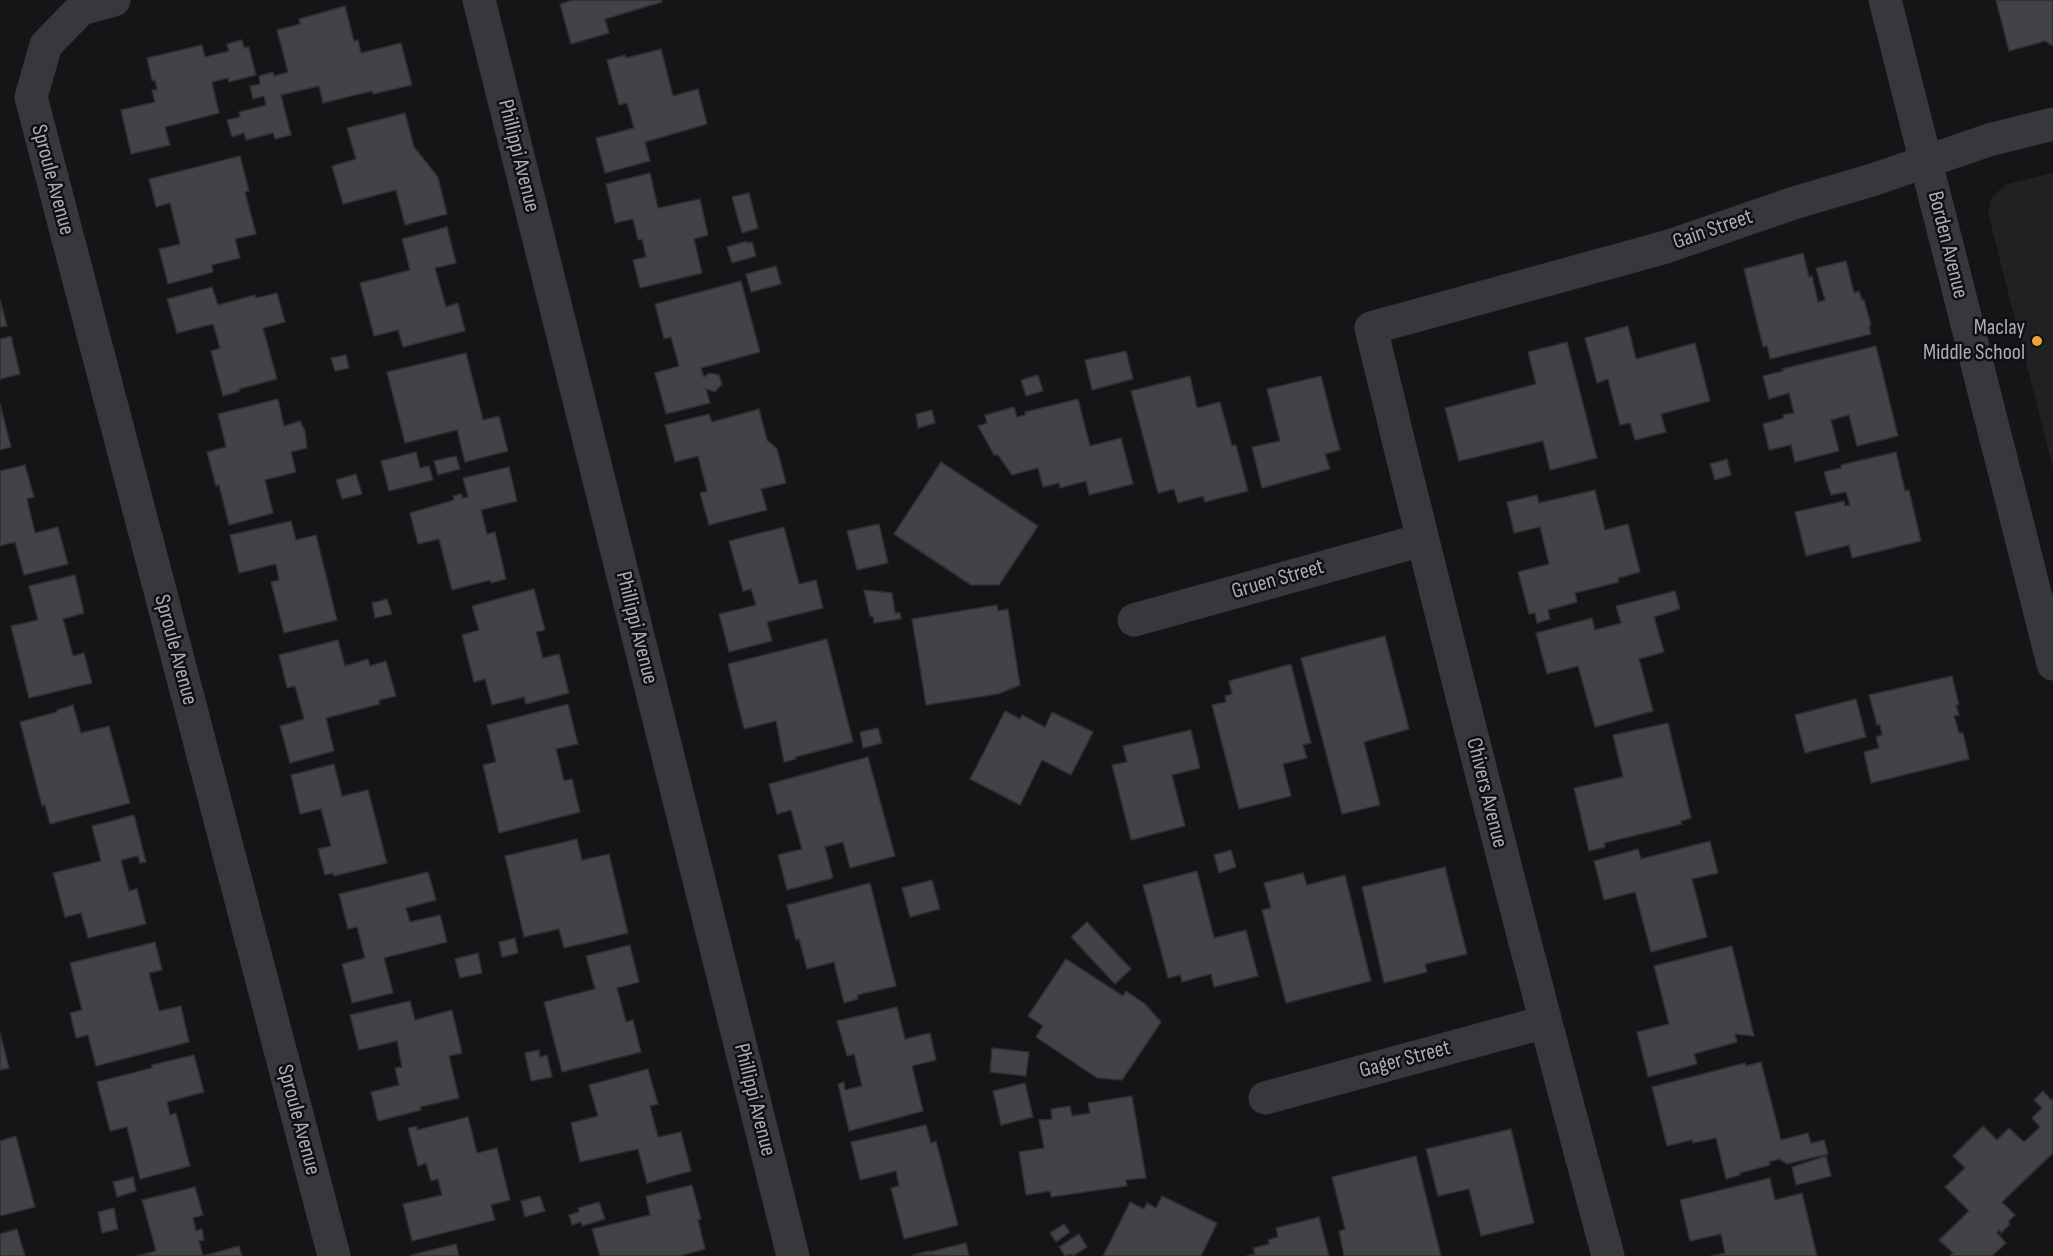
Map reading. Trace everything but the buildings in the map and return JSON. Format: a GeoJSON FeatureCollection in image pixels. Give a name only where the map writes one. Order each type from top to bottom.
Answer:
{"type":"FeatureCollection","features":[{"type":"Feature","properties":{"kind":"street","name":"Sproule Avenue"},"geometry":{"type":"LineString","coordinates":[[114,0],[81,9],[46,45],[31,97],[334,1256]]}},
{"type":"Feature","properties":{"kind":"street","name":"Phillippi Avenue"},"geometry":{"type":"LineString","coordinates":[[479,0],[793,1256]]}},
{"type":"Feature","properties":{"kind":"street","name":"Borden Avenue"},"geometry":{"type":"LineString","coordinates":[[1885,0],[2053,664]]}},
{"type":"Feature","properties":{"kind":"street","name":"Gain Street"},"geometry":{"type":"LineString","coordinates":[[1371,328],[1666,247],[1794,202],[1872,180],[1926,160],[1989,140],[2053,124]]}},
{"type":"Feature","properties":{"kind":"street","name":"Chivers Avenue"},"geometry":{"type":"LineString","coordinates":[[1371,328],[1422,540],[1545,1022],[1608,1256]]}},
{"type":"Feature","properties":{"kind":"street","name":"Gruen Street"},"geometry":{"type":"LineString","coordinates":[[1134,620],[1422,540]]}},
{"type":"Feature","properties":{"kind":"street","name":"Gager Street"},"geometry":{"type":"LineString","coordinates":[[1265,1098],[1545,1022]]}},
{"type":"Feature","properties":{"kind":"shaded area","name":"Maclay Middle School"},"geometry":{"type":"Polygon","coordinates":[[[2053,173],[2053,468],[1988,213],[1991,198],[2005,185],[2053,173]]]}},
{"type":"Feature","properties":{"kind":"place","name":"Maclay Middle School"},"geometry":{"type":"Point","coordinates":[2037,341]}}]}
